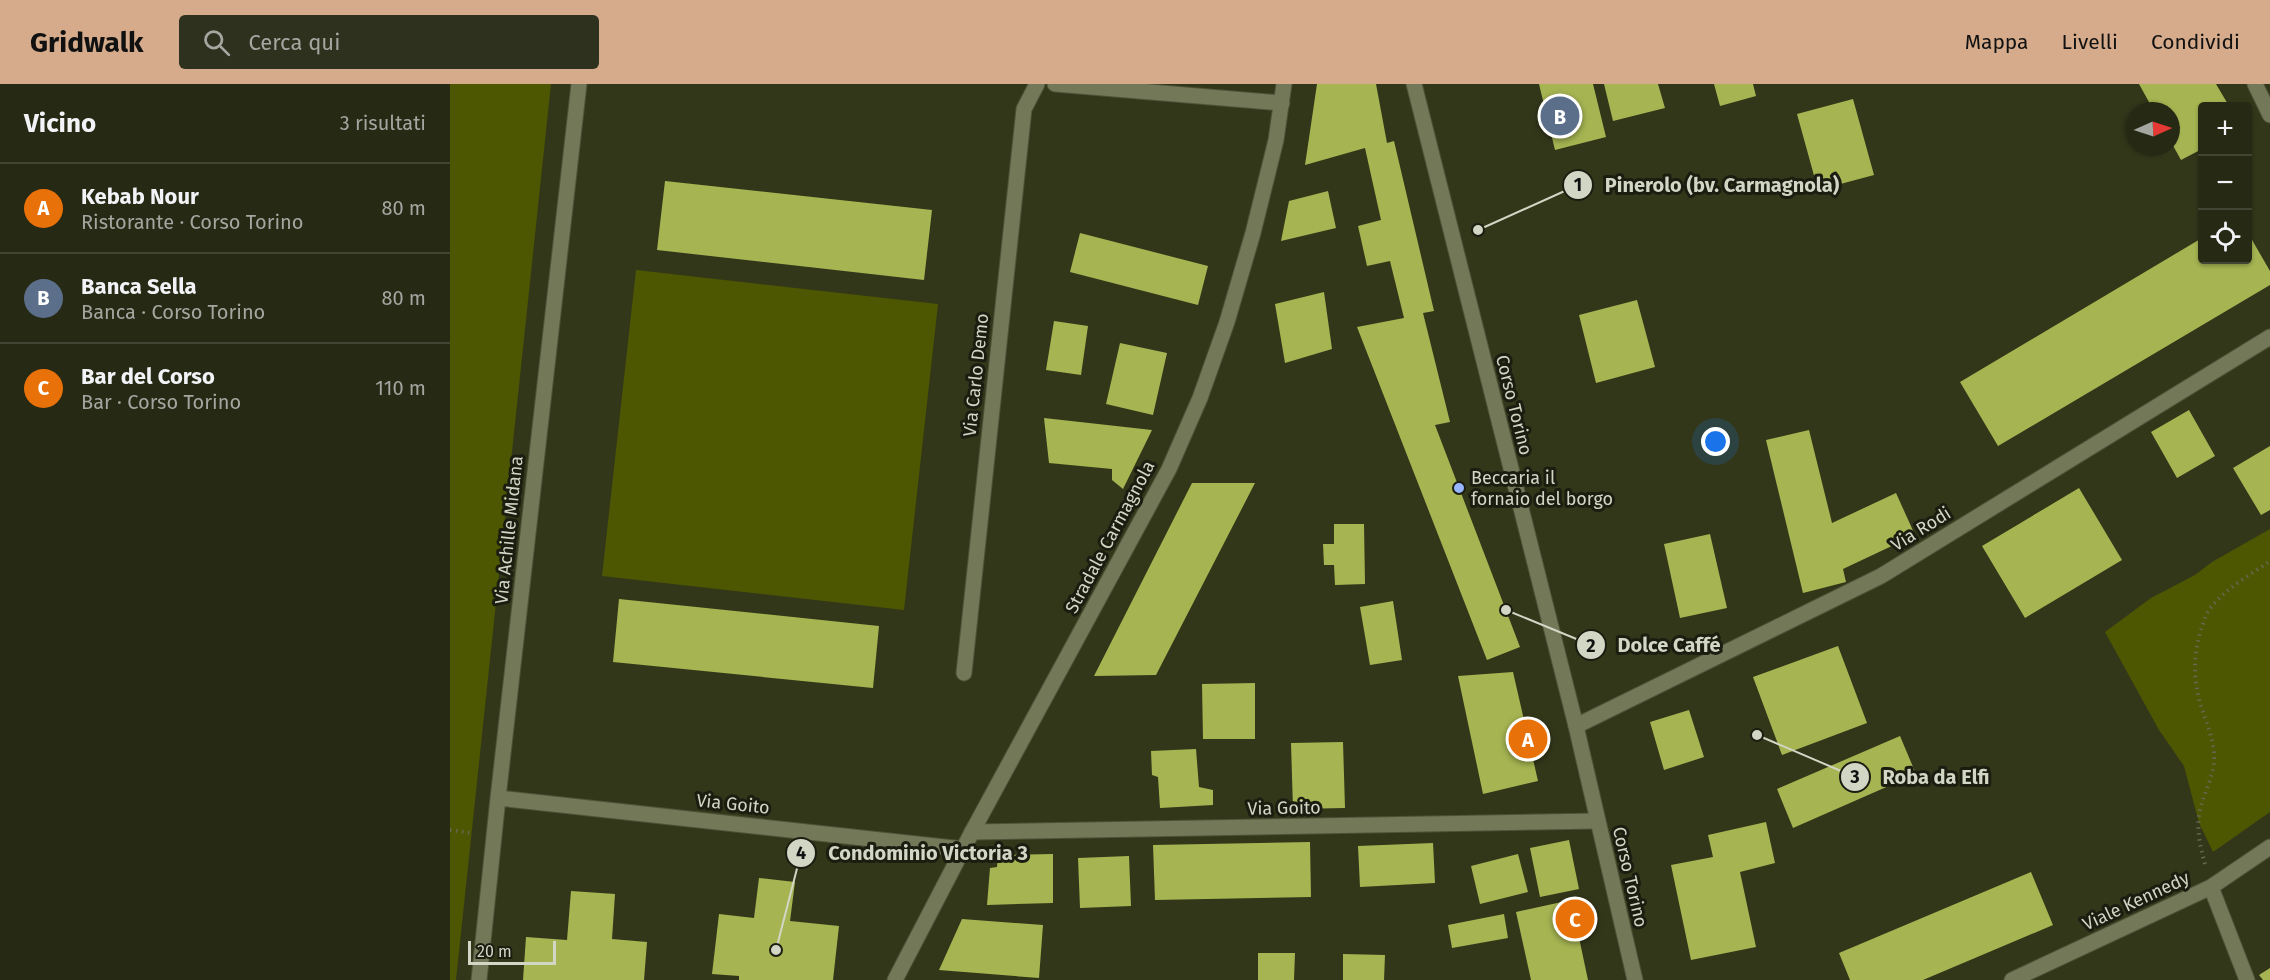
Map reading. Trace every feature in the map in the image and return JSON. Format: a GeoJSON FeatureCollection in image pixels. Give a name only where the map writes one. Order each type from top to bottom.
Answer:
{"type":"FeatureCollection","features":[{"type":"Feature","properties":{"kind":"street","name":"Via Achille Midana"},"geometry":{"type":"LineString","coordinates":[[479,980],[579,84]]}},
{"type":"Feature","properties":{"kind":"street","name":"Via Carlo Demo"},"geometry":{"type":"LineString","coordinates":[[964,673],[1024,109],[1037,84]]}},
{"type":"Feature","properties":{"kind":"street"},"geometry":{"type":"LineString","coordinates":[[1055,84],[1282,103]]}},
{"type":"Feature","properties":{"kind":"street","name":"Stradale Carmagnola"},"geometry":{"type":"LineString","coordinates":[[895,980],[972,832],[1169,469],[1200,398],[1227,322],[1253,233],[1276,140],[1284,84]]}},
{"type":"Feature","properties":{"kind":"street","name":"Corso Torino"},"geometry":{"type":"LineString","coordinates":[[1414,84],[1576,726],[1635,980]]}},
{"type":"Feature","properties":{"kind":"street"},"geometry":{"type":"LineString","coordinates":[[2255,84],[2270,115]]}},
{"type":"Feature","properties":{"kind":"street","name":"Via Rodi"},"geometry":{"type":"LineString","coordinates":[[1576,726],[1881,576],[2270,337]]}},
{"type":"Feature","properties":{"kind":"street","name":"Via Goito"},"geometry":{"type":"LineString","coordinates":[[498,798],[963,849]]}},
{"type":"Feature","properties":{"kind":"street","name":"Via Goito"},"geometry":{"type":"LineString","coordinates":[[972,832],[1597,821]]}},
{"type":"Feature","properties":{"kind":"street","name":"Viale Kennedy"},"geometry":{"type":"LineString","coordinates":[[2012,980],[2211,887],[2270,847]]}},
{"type":"Feature","properties":{"kind":"street"},"geometry":{"type":"LineString","coordinates":[[2211,887],[2247,980]]}},
{"type":"Feature","properties":{"kind":"path"},"geometry":{"type":"LineString","coordinates":[[2211,887],[2199,844],[2199,823],[2200,808],[2208,789],[2214,761],[2212,738],[2194,677],[2197,642],[2208,610],[2231,588],[2270,561]]}},
{"type":"Feature","properties":{"kind":"green space"},"geometry":{"type":"Polygon","coordinates":[[[450,84],[551,84],[456,980],[450,980],[450,84]]]}},
{"type":"Feature","properties":{"kind":"green space"},"geometry":{"type":"Polygon","coordinates":[[[636,270],[938,304],[904,610],[602,576],[636,270]]]}},
{"type":"Feature","properties":{"kind":"green space"},"geometry":{"type":"Polygon","coordinates":[[[2270,529],[2270,812],[2213,852],[2199,823],[2184,766],[2159,730],[2105,632],[2151,598],[2195,575],[2212,562],[2270,529]]]}},
{"type":"Feature","properties":{"kind":"building"},"geometry":{"type":"Polygon","coordinates":[[[1317,84],[1376,84],[1387,143],[1394,141],[1434,311],[1423,313],[1450,422],[1435,425],[1520,647],[1487,660],[1357,327],[1404,318],[1390,261],[1367,266],[1358,226],[1381,220],[1365,148],[1305,165],[1317,84]]]}},
{"type":"Feature","properties":{"kind":"building"},"geometry":{"type":"Polygon","coordinates":[[[1539,84],[1593,84],[1606,137],[1555,150],[1539,84]]]}},
{"type":"Feature","properties":{"kind":"building"},"geometry":{"type":"Polygon","coordinates":[[[1604,84],[1658,84],[1665,108],[1613,121],[1604,84]]]}},
{"type":"Feature","properties":{"kind":"building"},"geometry":{"type":"Polygon","coordinates":[[[1714,84],[1753,84],[1756,96],[1720,106],[1714,84]]]}},
{"type":"Feature","properties":{"kind":"building"},"geometry":{"type":"Polygon","coordinates":[[[2139,84],[2216,84],[2227,102],[2198,102],[2198,151],[2181,160],[2179,156],[2180,102],[2149,102],[2139,84]]]}},
{"type":"Feature","properties":{"kind":"building"},"geometry":{"type":"Polygon","coordinates":[[[1853,99],[1874,175],[1818,190],[1797,114],[1853,99]]]}},
{"type":"Feature","properties":{"kind":"building"},"geometry":{"type":"Polygon","coordinates":[[[665,181],[932,210],[924,280],[657,250],[665,181]]]}},
{"type":"Feature","properties":{"kind":"building"},"geometry":{"type":"Polygon","coordinates":[[[1328,191],[1336,228],[1281,241],[1289,201],[1328,191]]]}},
{"type":"Feature","properties":{"kind":"building"},"geometry":{"type":"Polygon","coordinates":[[[1080,233],[1208,266],[1198,305],[1070,272],[1080,233]]]}},
{"type":"Feature","properties":{"kind":"building"},"geometry":{"type":"Polygon","coordinates":[[[2198,240],[2198,264],[2252,264],[2252,240],[2270,271],[2270,285],[1998,446],[1960,382],[2198,240]]]}},
{"type":"Feature","properties":{"kind":"building"},"geometry":{"type":"Polygon","coordinates":[[[1324,292],[1332,349],[1285,363],[1275,304],[1324,292]]]}},
{"type":"Feature","properties":{"kind":"building"},"geometry":{"type":"Polygon","coordinates":[[[1637,300],[1655,367],[1596,383],[1579,315],[1637,300]]]}},
{"type":"Feature","properties":{"kind":"building"},"geometry":{"type":"Polygon","coordinates":[[[1054,321],[1088,326],[1081,375],[1046,370],[1054,321]]]}},
{"type":"Feature","properties":{"kind":"building"},"geometry":{"type":"Polygon","coordinates":[[[1120,343],[1167,353],[1153,415],[1106,404],[1120,343]]]}},
{"type":"Feature","properties":{"kind":"building"},"geometry":{"type":"Polygon","coordinates":[[[2189,410],[2215,456],[2177,478],[2151,432],[2189,410]]]}},
{"type":"Feature","properties":{"kind":"building"},"geometry":{"type":"Polygon","coordinates":[[[1044,418],[1152,430],[1123,489],[1112,480],[1112,469],[1049,463],[1044,418]]]}},
{"type":"Feature","properties":{"kind":"building"},"geometry":{"type":"Polygon","coordinates":[[[1809,430],[1832,523],[1896,493],[1915,535],[1843,569],[1846,582],[1803,593],[1766,440],[1809,430]]]}},
{"type":"Feature","properties":{"kind":"building"},"geometry":{"type":"Polygon","coordinates":[[[2270,446],[2270,510],[2261,515],[2233,468],[2270,446]]]}},
{"type":"Feature","properties":{"kind":"building"},"geometry":{"type":"Polygon","coordinates":[[[1192,483],[1255,483],[1156,675],[1094,676],[1192,483]]]}},
{"type":"Feature","properties":{"kind":"building"},"geometry":{"type":"Polygon","coordinates":[[[2079,488],[2122,560],[2025,618],[1982,546],[2079,488]]]}},
{"type":"Feature","properties":{"kind":"building"},"geometry":{"type":"Polygon","coordinates":[[[1334,524],[1364,524],[1365,584],[1335,585],[1334,565],[1324,565],[1323,544],[1334,544],[1334,524]]]}},
{"type":"Feature","properties":{"kind":"building"},"geometry":{"type":"Polygon","coordinates":[[[1710,534],[1727,608],[1680,618],[1664,544],[1710,534]]]}},
{"type":"Feature","properties":{"kind":"building"},"geometry":{"type":"Polygon","coordinates":[[[619,599],[879,626],[873,688],[613,662],[619,599]]]}},
{"type":"Feature","properties":{"kind":"building"},"geometry":{"type":"Polygon","coordinates":[[[1393,601],[1402,660],[1370,665],[1360,607],[1393,601]]]}},
{"type":"Feature","properties":{"kind":"building"},"geometry":{"type":"Polygon","coordinates":[[[1838,646],[1867,723],[1782,755],[1753,677],[1838,646]]]}},
{"type":"Feature","properties":{"kind":"building"},"geometry":{"type":"Polygon","coordinates":[[[1513,672],[1538,781],[1483,794],[1458,676],[1513,672]]]}},
{"type":"Feature","properties":{"kind":"building"},"geometry":{"type":"Polygon","coordinates":[[[1255,683],[1255,739],[1203,739],[1202,684],[1255,683]]]}},
{"type":"Feature","properties":{"kind":"building"},"geometry":{"type":"Polygon","coordinates":[[[1689,710],[1704,757],[1664,770],[1650,722],[1689,710]]]}},
{"type":"Feature","properties":{"kind":"building"},"geometry":{"type":"Polygon","coordinates":[[[1900,736],[1916,774],[1793,828],[1777,789],[1900,736]]]}},
{"type":"Feature","properties":{"kind":"building"},"geometry":{"type":"Polygon","coordinates":[[[1343,742],[1345,808],[1293,809],[1291,743],[1343,742]]]}},
{"type":"Feature","properties":{"kind":"building"},"geometry":{"type":"Polygon","coordinates":[[[1196,749],[1199,787],[1213,790],[1213,805],[1160,808],[1158,777],[1152,775],[1151,751],[1196,749]]]}},
{"type":"Feature","properties":{"kind":"building"},"geometry":{"type":"Polygon","coordinates":[[[1766,822],[1775,863],[1740,872],[1756,947],[1691,960],[1671,865],[1713,857],[1708,835],[1766,822]]]}},
{"type":"Feature","properties":{"kind":"building"},"geometry":{"type":"Polygon","coordinates":[[[1569,840],[1579,889],[1540,897],[1530,848],[1569,840]]]}},
{"type":"Feature","properties":{"kind":"building"},"geometry":{"type":"Polygon","coordinates":[[[1310,842],[1311,897],[1155,900],[1153,845],[1310,842]]]}},
{"type":"Feature","properties":{"kind":"building"},"geometry":{"type":"Polygon","coordinates":[[[1433,843],[1435,883],[1360,887],[1358,846],[1433,843]]]}},
{"type":"Feature","properties":{"kind":"building"},"geometry":{"type":"Polygon","coordinates":[[[1053,854],[1053,903],[987,905],[990,868],[997,867],[998,855],[1053,854]]]}},
{"type":"Feature","properties":{"kind":"building"},"geometry":{"type":"Polygon","coordinates":[[[1518,854],[1528,892],[1480,904],[1471,866],[1518,854]]]}},
{"type":"Feature","properties":{"kind":"building"},"geometry":{"type":"Polygon","coordinates":[[[1129,856],[1131,906],[1080,908],[1078,858],[1129,856]]]}},
{"type":"Feature","properties":{"kind":"building"},"geometry":{"type":"Polygon","coordinates":[[[2031,872],[2053,925],[1923,980],[1850,980],[1839,953],[2031,872]]]}},
{"type":"Feature","properties":{"kind":"building"},"geometry":{"type":"Polygon","coordinates":[[[759,878],[795,882],[790,921],[839,926],[833,980],[739,980],[739,976],[712,974],[719,914],[754,918],[759,878]]]}},
{"type":"Feature","properties":{"kind":"building"},"geometry":{"type":"Polygon","coordinates":[[[571,891],[615,894],[612,939],[647,942],[644,980],[523,980],[526,937],[567,940],[571,891]]]}},
{"type":"Feature","properties":{"kind":"building"},"geometry":{"type":"Polygon","coordinates":[[[1571,900],[1588,980],[1531,980],[1516,912],[1571,900]]]}},
{"type":"Feature","properties":{"kind":"building"},"geometry":{"type":"Polygon","coordinates":[[[1504,914],[1508,938],[1452,948],[1448,925],[1504,914]]]}},
{"type":"Feature","properties":{"kind":"building"},"geometry":{"type":"Polygon","coordinates":[[[962,919],[1043,925],[1039,978],[939,970],[962,919]]]}},
{"type":"Feature","properties":{"kind":"building"},"geometry":{"type":"Polygon","coordinates":[[[1258,953],[1295,953],[1294,980],[1258,980],[1258,953]]]}},
{"type":"Feature","properties":{"kind":"building"},"geometry":{"type":"Polygon","coordinates":[[[1343,954],[1385,955],[1384,980],[1343,980],[1343,954]]]}},
{"type":"Feature","properties":{"kind":"building"},"geometry":{"type":"Polygon","coordinates":[[[2270,968],[2270,980],[2263,980],[2259,975],[2270,968]]]}},
{"type":"Feature","properties":{"kind":"place","name":"Banca Sella"},"geometry":{"type":"Point","coordinates":[1560,116]}},
{"type":"Feature","properties":{"kind":"place","name":"Pinerolo (bv. Carmagnola)"},"geometry":{"type":"Point","coordinates":[1478,230]}},
{"type":"Feature","properties":{"kind":"place","name":"Beccaria il fornaio del borgo"},"geometry":{"type":"Point","coordinates":[1459,488]}},
{"type":"Feature","properties":{"kind":"place","name":"Dolce Caffé"},"geometry":{"type":"Point","coordinates":[1506,610]}},
{"type":"Feature","properties":{"kind":"place","name":"Roba da Elfi"},"geometry":{"type":"Point","coordinates":[1757,735]}},
{"type":"Feature","properties":{"kind":"place","name":"Kebab Nour"},"geometry":{"type":"Point","coordinates":[1528,739]}},
{"type":"Feature","properties":{"kind":"place","name":"Bar del Corso"},"geometry":{"type":"Point","coordinates":[1575,919]}},
{"type":"Feature","properties":{"kind":"place","name":"Condominio Victoria 3"},"geometry":{"type":"Point","coordinates":[776,950]}}]}
